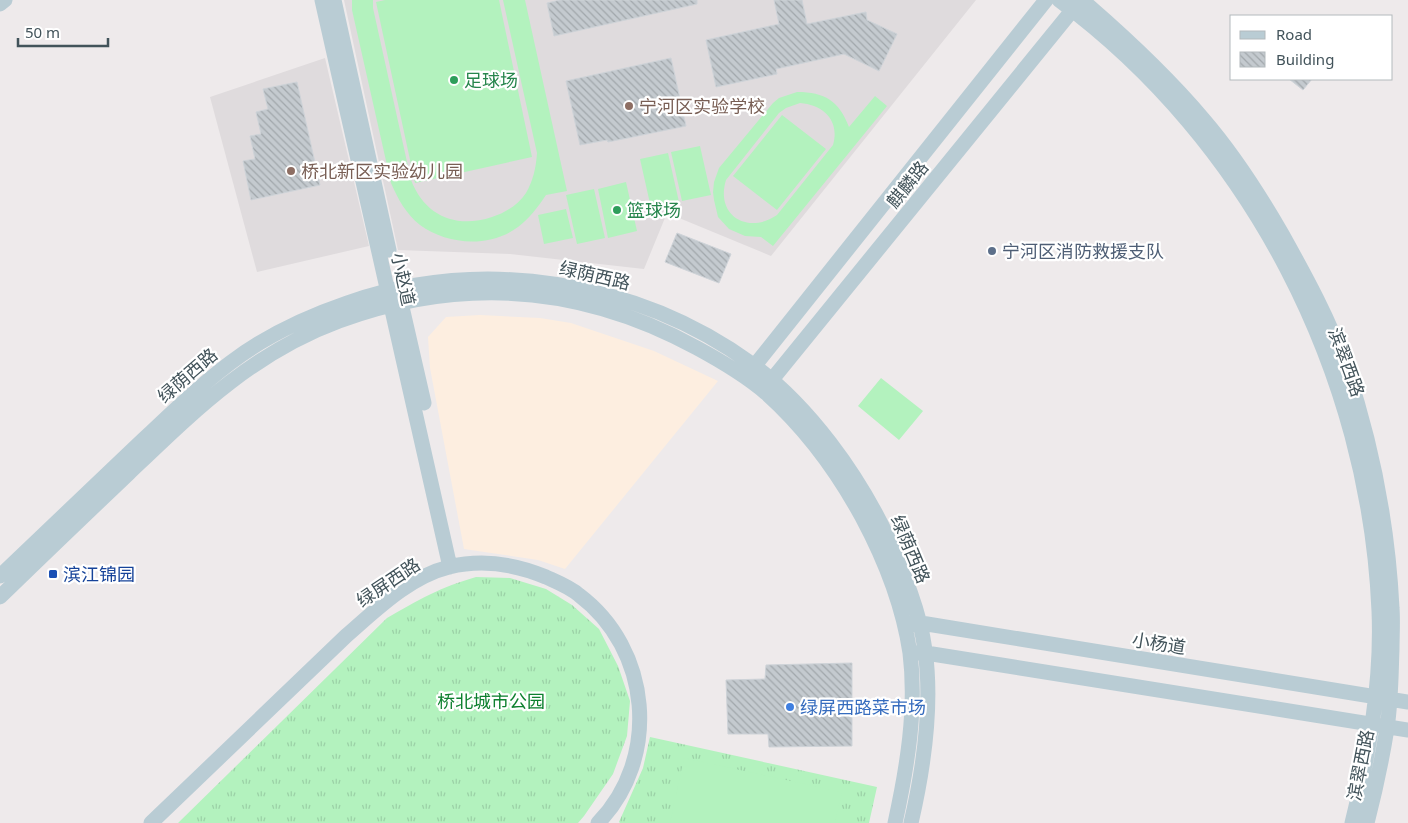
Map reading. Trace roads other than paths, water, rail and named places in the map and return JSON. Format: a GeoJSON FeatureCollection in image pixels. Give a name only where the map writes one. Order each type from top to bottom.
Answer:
{"type":"FeatureCollection","features":[{"type":"Feature","properties":{"kind":"main road"},"geometry":{"type":"LineString","coordinates":[[0,4],[5,0]]}},
{"type":"Feature","properties":{"kind":"main road","name":"小赵道"},"geometry":{"type":"LineString","coordinates":[[322,0],[394,297],[455,567]]}},
{"type":"Feature","properties":{"kind":"main road","name":"小赵道"},"geometry":{"type":"LineString","coordinates":[[334,0],[394,297]]}},
{"type":"Feature","properties":{"kind":"main road","name":"麒麟路"},"geometry":{"type":"LineString","coordinates":[[749,371],[1046,0]]}},
{"type":"Feature","properties":{"kind":"main road","name":"滨翠西路"},"geometry":{"type":"LineString","coordinates":[[1059,0],[1078,3],[1121,34],[1205,120],[1258,193],[1285,239],[1311,287],[1346,367],[1375,474],[1384,523],[1393,610],[1367,823]]}},
{"type":"Feature","properties":{"kind":"main road","name":"麒麟路"},"geometry":{"type":"LineString","coordinates":[[767,386],[1078,3]]}},
{"type":"Feature","properties":{"kind":"main road","name":"绿荫西路"},"geometry":{"type":"LineString","coordinates":[[0,596],[182,423],[233,379],[279,349],[314,331],[394,297],[438,282],[490,278],[531,281],[575,288],[628,301],[673,318],[730,350],[749,371],[802,410],[829,442],[864,492],[892,547],[920,623],[926,653],[928,679],[925,742],[919,787],[911,823]]}},
{"type":"Feature","properties":{"kind":"main road","name":"绿荫西路"},"geometry":{"type":"LineString","coordinates":[[0,576],[178,407],[231,362],[262,342],[310,318],[351,302],[394,297]]}},
{"type":"Feature","properties":{"kind":"main road","name":"绿荫西路"},"geometry":{"type":"LineString","coordinates":[[767,386],[784,410],[821,453],[851,498],[878,550],[905,626],[912,680],[910,729],[905,777],[895,823]]}},
{"type":"Feature","properties":{"kind":"main road","name":"绿屏西路"},"geometry":{"type":"LineString","coordinates":[[151,823],[346,636],[402,590],[428,575],[455,567],[484,563],[512,565],[536,573],[578,593],[608,622],[619,641],[635,678],[640,698],[641,720],[634,760],[627,779],[605,821]]}},
{"type":"Feature","properties":{"kind":"main road","name":"小杨道"},"geometry":{"type":"LineString","coordinates":[[905,626],[920,623],[1408,702]]}},
{"type":"Feature","properties":{"kind":"main road"},"geometry":{"type":"LineString","coordinates":[[910,654],[926,653],[1408,730]]}},
{"type":"Feature","properties":{"kind":"main road","name":"滨翠西路"},"geometry":{"type":"LineString","coordinates":[[1352,823],[1379,726]]}},
{"type":"Feature","properties":{"kind":"place","name":"足球场"},"geometry":{"type":"Point","coordinates":[454,80]}},
{"type":"Feature","properties":{"kind":"place","name":"宁河区实验学校"},"geometry":{"type":"Point","coordinates":[629,106]}},
{"type":"Feature","properties":{"kind":"place","name":"桥北新区实验幼儿园"},"geometry":{"type":"Point","coordinates":[291,171]}},
{"type":"Feature","properties":{"kind":"place","name":"篮球场"},"geometry":{"type":"Point","coordinates":[617,210]}},
{"type":"Feature","properties":{"kind":"place","name":"宁河区消防救援支队"},"geometry":{"type":"Point","coordinates":[992,251]}},
{"type":"Feature","properties":{"kind":"place","name":"滨江锦园"},"geometry":{"type":"Point","coordinates":[53,574]}},
{"type":"Feature","properties":{"kind":"place","name":"绿屏西路菜市场"},"geometry":{"type":"Point","coordinates":[790,707]}},
{"type":"Feature","properties":{"kind":"park label","name":"桥北城市公园"},"geometry":{"type":"Point","coordinates":[491,701]}}]}
